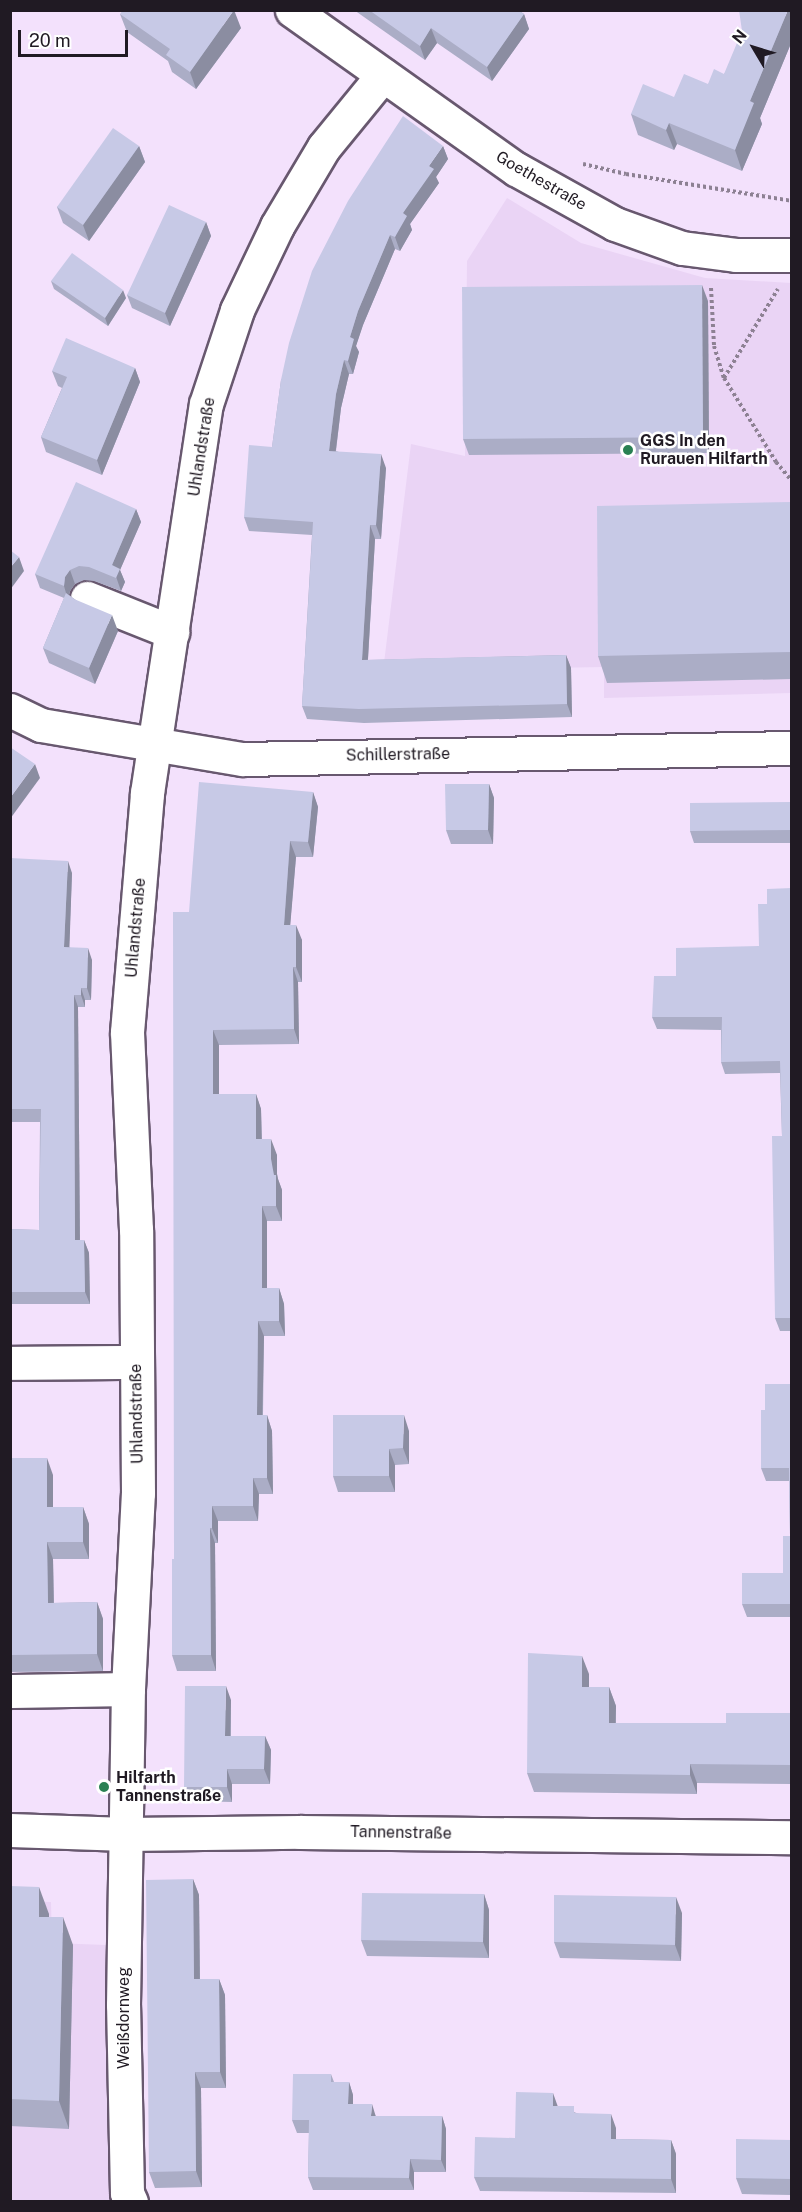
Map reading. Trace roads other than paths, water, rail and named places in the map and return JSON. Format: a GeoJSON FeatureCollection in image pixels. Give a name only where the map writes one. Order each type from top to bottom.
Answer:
{"type":"FeatureCollection","features":[{"type":"Feature","properties":{"kind":"street","name":"Goethestraße"},"geometry":{"type":"LineString","coordinates":[[292,10],[516,169],[615,225],[682,248],[736,255],[792,255]]}},
{"type":"Feature","properties":{"kind":"street","name":"Uhlandstraße"},"geometry":{"type":"LineString","coordinates":[[126,1834],[128,1689],[138,1493],[135,1362],[136,1230],[127,1032],[147,793],[157,743],[171,632],[206,404],[237,309],[277,226],[324,147],[383,75]]}},
{"type":"Feature","properties":{"kind":"street"},"geometry":{"type":"LineString","coordinates":[[87,598],[171,632]]}},
{"type":"Feature","properties":{"kind":"street","name":"Schillerstraße"},"geometry":{"type":"LineString","coordinates":[[10,710],[41,725],[243,759],[792,748]]}},
{"type":"Feature","properties":{"kind":"street"},"geometry":{"type":"LineString","coordinates":[[10,1363],[135,1362]]}},
{"type":"Feature","properties":{"kind":"street"},"geometry":{"type":"LineString","coordinates":[[10,1691],[128,1689]]}},
{"type":"Feature","properties":{"kind":"street","name":"Tannenstraße"},"geometry":{"type":"LineString","coordinates":[[10,1830],[126,1834],[312,1832],[792,1837]]}},
{"type":"Feature","properties":{"kind":"street","name":"Weißdornweg"},"geometry":{"type":"LineString","coordinates":[[126,1834],[123,2006],[127,2193],[131,2202]]}},
{"type":"Feature","properties":{"kind":"place","name":"GGS In den Rurauen Hilfarth"},"geometry":{"type":"Point","coordinates":[628,450]}},
{"type":"Feature","properties":{"kind":"place","name":"Hilfarth Tannenstraße"},"geometry":{"type":"Point","coordinates":[104,1787]}}]}
